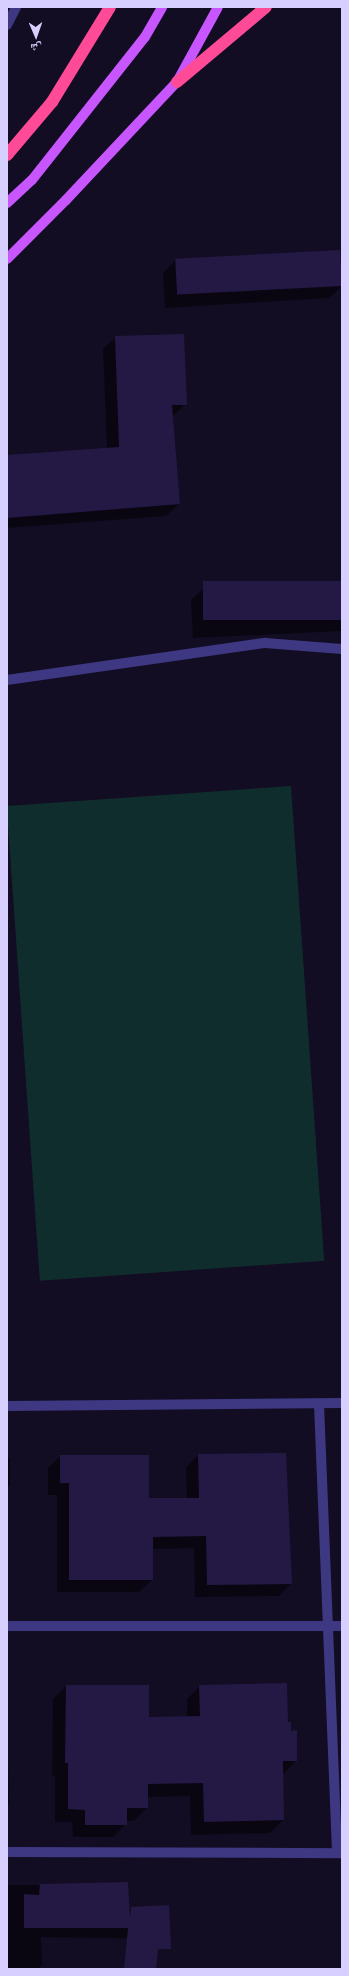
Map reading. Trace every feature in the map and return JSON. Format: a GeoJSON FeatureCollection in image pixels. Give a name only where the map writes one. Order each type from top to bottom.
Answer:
{"type":"FeatureCollection","features":[{"type":"Feature","properties":{"kind":"highway"},"geometry":{"type":"LineString","coordinates":[[7,155],[52,102],[110,7]]}},
{"type":"Feature","properties":{"kind":"highway"},"geometry":{"type":"LineString","coordinates":[[177,82],[266,7]]}},
{"type":"Feature","properties":{"kind":"main road"},"geometry":{"type":"LineString","coordinates":[[7,203],[32,180],[145,37],[162,7]]}},
{"type":"Feature","properties":{"kind":"main road"},"geometry":{"type":"LineString","coordinates":[[7,259],[66,200],[177,82],[218,7]]}},
{"type":"Feature","properties":{"kind":"street"},"geometry":{"type":"LineString","coordinates":[[7,25],[16,7]]}},
{"type":"Feature","properties":{"kind":"street"},"geometry":{"type":"LineString","coordinates":[[7,680],[265,643],[342,648]]}},
{"type":"Feature","properties":{"kind":"street"},"geometry":{"type":"LineString","coordinates":[[7,1406],[342,1403]]}},
{"type":"Feature","properties":{"kind":"street"},"geometry":{"type":"LineString","coordinates":[[7,1852],[340,1853],[328,1626],[319,1404]]}},
{"type":"Feature","properties":{"kind":"street"},"geometry":{"type":"LineString","coordinates":[[7,1626],[342,1626]]}},
{"type":"Feature","properties":{"kind":"green space"},"geometry":{"type":"Polygon","coordinates":[[[291,786],[324,1261],[40,1281],[7,806],[291,786]]]}},
{"type":"Feature","properties":{"kind":"building"},"geometry":{"type":"Polygon","coordinates":[[[340,250],[342,286],[177,295],[175,259],[340,250]]]}},
{"type":"Feature","properties":{"kind":"building"},"geometry":{"type":"Polygon","coordinates":[[[184,334],[187,405],[172,405],[180,504],[7,518],[7,455],[119,447],[115,336],[184,334]]]}},
{"type":"Feature","properties":{"kind":"building"},"geometry":{"type":"Polygon","coordinates":[[[203,581],[342,581],[342,620],[203,620],[203,581]]]}},
{"type":"Feature","properties":{"kind":"building"},"geometry":{"type":"Polygon","coordinates":[[[286,1453],[292,1584],[207,1585],[206,1536],[153,1537],[153,1580],[69,1580],[69,1483],[60,1483],[60,1455],[149,1455],[149,1498],[199,1498],[198,1454],[286,1453]]]}},
{"type":"Feature","properties":{"kind":"building"},"geometry":{"type":"Polygon","coordinates":[[[287,1683],[288,1722],[291,1722],[291,1731],[297,1730],[297,1761],[283,1761],[284,1820],[204,1822],[203,1783],[148,1784],[148,1808],[127,1808],[127,1825],[85,1825],[85,1810],[68,1809],[68,1763],[65,1763],[66,1685],[149,1685],[149,1717],[200,1716],[199,1685],[287,1683]]]}},
{"type":"Feature","properties":{"kind":"building"},"geometry":{"type":"Polygon","coordinates":[[[128,1882],[130,1917],[131,1907],[169,1905],[171,1949],[158,1949],[156,1969],[124,1969],[128,1928],[24,1928],[24,1894],[39,1895],[40,1884],[128,1882]]]}}]}
